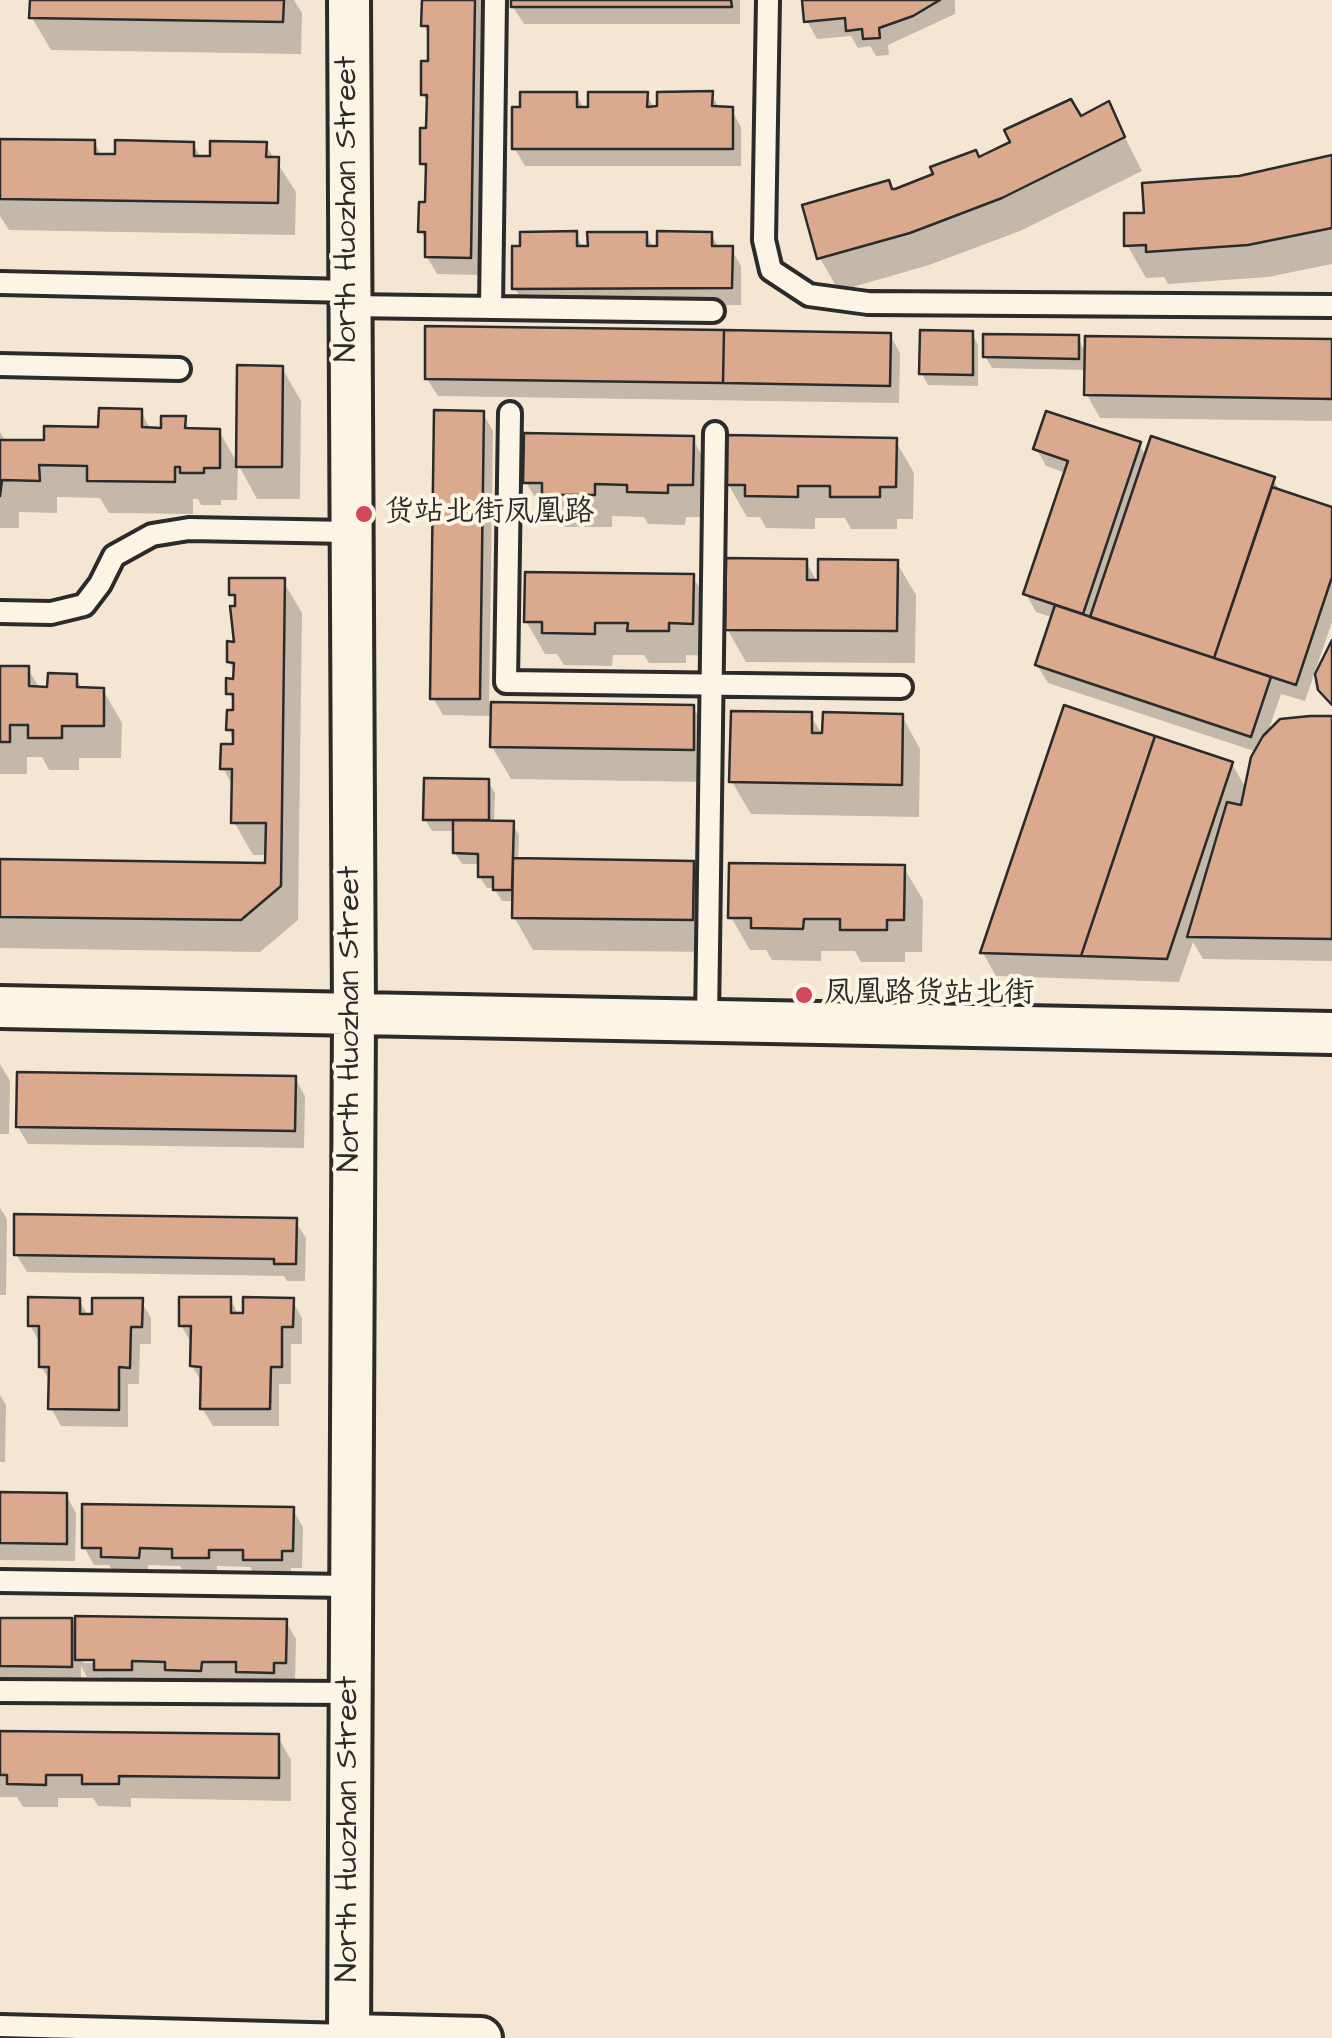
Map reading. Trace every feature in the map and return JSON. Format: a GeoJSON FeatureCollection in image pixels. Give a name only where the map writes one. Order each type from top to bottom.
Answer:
{"type":"FeatureCollection","features":[{"type":"Feature","properties":{"kind":"street","name":"North Huozhan Street"},"geometry":{"type":"LineString","coordinates":[[349,2036],[354,1014],[349,532],[350,0]]}},
{"type":"Feature","properties":{"kind":"street"},"geometry":{"type":"LineString","coordinates":[[0,1007],[1332,1033]]}},
{"type":"Feature","properties":{"kind":"street"},"geometry":{"type":"LineString","coordinates":[[349,2036],[481,2038]]}},
{"type":"Feature","properties":{"kind":"lane"},"geometry":{"type":"LineString","coordinates":[[492,308],[495,0]]}},
{"type":"Feature","properties":{"kind":"lane"},"geometry":{"type":"LineString","coordinates":[[768,0],[764,240],[771,270],[809,295],[868,303],[1332,306]]}},
{"type":"Feature","properties":{"kind":"lane"},"geometry":{"type":"LineString","coordinates":[[0,283],[492,308],[712,311]]}},
{"type":"Feature","properties":{"kind":"lane"},"geometry":{"type":"LineString","coordinates":[[0,365],[179,369]]}},
{"type":"Feature","properties":{"kind":"lane"},"geometry":{"type":"LineString","coordinates":[[510,413],[506,682],[901,687]]}},
{"type":"Feature","properties":{"kind":"lane"},"geometry":{"type":"LineString","coordinates":[[707,1021],[715,433]]}},
{"type":"Feature","properties":{"kind":"lane"},"geometry":{"type":"LineString","coordinates":[[0,612],[51,613],[84,605],[114,556],[152,535],[189,529],[349,532]]}},
{"type":"Feature","properties":{"kind":"lane"},"geometry":{"type":"LineString","coordinates":[[0,1581],[349,1586]]}},
{"type":"Feature","properties":{"kind":"lane"},"geometry":{"type":"LineString","coordinates":[[0,1691],[352,1693]]}},
{"type":"Feature","properties":{"kind":"lane"},"geometry":{"type":"LineString","coordinates":[[0,2026],[349,2036]]}},
{"type":"Feature","properties":{"kind":"building"},"geometry":{"type":"Polygon","coordinates":[[[30,0],[284,0],[283,22],[29,18],[30,0]]]}},
{"type":"Feature","properties":{"kind":"building"},"geometry":{"type":"Polygon","coordinates":[[[422,0],[475,0],[471,258],[425,257],[425,232],[418,232],[419,202],[425,202],[426,164],[420,164],[420,128],[426,128],[427,95],[421,95],[421,61],[428,61],[428,26],[421,26],[422,0]]]}},
{"type":"Feature","properties":{"kind":"building"},"geometry":{"type":"Polygon","coordinates":[[[511,0],[731,0],[732,7],[511,7],[511,0]]]}},
{"type":"Feature","properties":{"kind":"building"},"geometry":{"type":"Polygon","coordinates":[[[802,0],[940,0],[913,16],[879,28],[880,38],[863,39],[862,29],[846,31],[845,18],[804,22],[802,0]]]}},
{"type":"Feature","properties":{"kind":"building"},"geometry":{"type":"Polygon","coordinates":[[[713,91],[712,106],[733,107],[733,149],[512,149],[512,107],[520,107],[520,92],[577,92],[577,107],[588,107],[588,92],[648,92],[647,107],[657,106],[657,92],[713,91]]]}},
{"type":"Feature","properties":{"kind":"building"},"geometry":{"type":"Polygon","coordinates":[[[1071,99],[1081,116],[1109,101],[1125,137],[1002,198],[910,233],[817,259],[802,205],[889,180],[895,189],[933,174],[930,167],[976,150],[979,157],[1010,142],[1004,130],[1071,99]]]}},
{"type":"Feature","properties":{"kind":"building"},"geometry":{"type":"Polygon","coordinates":[[[0,139],[95,140],[95,154],[115,154],[115,140],[194,142],[194,156],[210,156],[210,141],[267,142],[266,157],[279,157],[278,203],[0,199],[0,139]]]}},
{"type":"Feature","properties":{"kind":"building"},"geometry":{"type":"Polygon","coordinates":[[[1332,155],[1332,228],[1248,245],[1146,252],[1146,245],[1124,246],[1124,213],[1144,213],[1142,183],[1239,176],[1332,155]]]}},
{"type":"Feature","properties":{"kind":"building"},"geometry":{"type":"Polygon","coordinates":[[[577,231],[577,246],[588,246],[587,232],[647,232],[647,246],[657,246],[657,231],[712,232],[712,246],[733,246],[732,288],[512,289],[512,246],[520,246],[520,232],[577,231]]]}},
{"type":"Feature","properties":{"kind":"building"},"geometry":{"type":"Polygon","coordinates":[[[425,326],[724,330],[723,383],[425,379],[425,326]]]}},
{"type":"Feature","properties":{"kind":"building"},"geometry":{"type":"Polygon","coordinates":[[[724,330],[891,333],[890,386],[723,383],[724,330]]]}},
{"type":"Feature","properties":{"kind":"building"},"geometry":{"type":"Polygon","coordinates":[[[920,330],[973,331],[973,375],[919,374],[920,330]]]}},
{"type":"Feature","properties":{"kind":"building"},"geometry":{"type":"Polygon","coordinates":[[[983,334],[1079,335],[1079,359],[983,357],[983,334]]]}},
{"type":"Feature","properties":{"kind":"building"},"geometry":{"type":"Polygon","coordinates":[[[1085,336],[1332,339],[1332,399],[1084,395],[1085,336]]]}},
{"type":"Feature","properties":{"kind":"building"},"geometry":{"type":"Polygon","coordinates":[[[237,365],[283,366],[282,467],[236,467],[237,365]]]}},
{"type":"Feature","properties":{"kind":"building"},"geometry":{"type":"Polygon","coordinates":[[[99,408],[142,409],[142,427],[161,428],[161,416],[186,416],[185,428],[220,429],[220,468],[180,473],[180,467],[175,467],[175,482],[87,481],[87,466],[39,465],[40,481],[2,480],[0,496],[0,440],[44,440],[44,426],[98,427],[99,408]]]}},
{"type":"Feature","properties":{"kind":"building"},"geometry":{"type":"Polygon","coordinates":[[[434,410],[484,411],[480,699],[430,699],[434,410]]]}},
{"type":"Feature","properties":{"kind":"building"},"geometry":{"type":"Polygon","coordinates":[[[1046,411],[1141,442],[1083,614],[1023,594],[1068,461],[1033,449],[1046,411]]]}},
{"type":"Feature","properties":{"kind":"building"},"geometry":{"type":"Polygon","coordinates":[[[524,433],[694,436],[693,485],[668,485],[668,493],[627,492],[627,485],[595,484],[595,495],[542,495],[542,483],[523,483],[524,433]]]}},
{"type":"Feature","properties":{"kind":"building"},"geometry":{"type":"Polygon","coordinates":[[[727,435],[897,438],[896,487],[880,487],[880,497],[830,497],[830,486],[798,486],[798,497],[745,496],[745,485],[726,485],[727,435]]]}},
{"type":"Feature","properties":{"kind":"building"},"geometry":{"type":"Polygon","coordinates":[[[1151,436],[1275,477],[1214,658],[1090,617],[1151,436]]]}},
{"type":"Feature","properties":{"kind":"building"},"geometry":{"type":"Polygon","coordinates":[[[1272,487],[1332,507],[1332,577],[1296,685],[1214,658],[1272,487]]]}},
{"type":"Feature","properties":{"kind":"building"},"geometry":{"type":"Polygon","coordinates":[[[726,558],[807,559],[807,580],[818,580],[818,559],[898,560],[897,631],[725,630],[726,558]]]}},
{"type":"Feature","properties":{"kind":"building"},"geometry":{"type":"Polygon","coordinates":[[[525,572],[694,574],[693,624],[669,623],[669,631],[627,631],[628,623],[595,623],[595,634],[542,633],[542,622],[524,622],[525,572]]]}},
{"type":"Feature","properties":{"kind":"building"},"geometry":{"type":"Polygon","coordinates":[[[229,578],[285,578],[281,886],[241,920],[0,917],[0,859],[265,863],[266,823],[231,823],[232,769],[220,769],[221,744],[233,744],[233,730],[226,730],[227,710],[233,710],[233,694],[226,694],[226,678],[233,679],[234,663],[227,662],[227,641],[234,642],[230,606],[235,606],[235,595],[229,595],[229,578]]]}},
{"type":"Feature","properties":{"kind":"building"},"geometry":{"type":"Polygon","coordinates":[[[1055,605],[1271,677],[1251,737],[1035,665],[1055,605]]]}},
{"type":"Feature","properties":{"kind":"building"},"geometry":{"type":"Polygon","coordinates":[[[1332,640],[1332,705],[1318,690],[1315,674],[1332,640]]]}},
{"type":"Feature","properties":{"kind":"building"},"geometry":{"type":"Polygon","coordinates":[[[0,666],[29,666],[29,686],[47,687],[48,673],[77,674],[77,687],[104,688],[104,726],[62,726],[62,738],[28,738],[28,725],[10,725],[10,742],[0,742],[0,666]]]}},
{"type":"Feature","properties":{"kind":"building"},"geometry":{"type":"Polygon","coordinates":[[[491,702],[694,705],[694,750],[490,747],[491,702]]]}},
{"type":"Feature","properties":{"kind":"building"},"geometry":{"type":"Polygon","coordinates":[[[1064,705],[1155,736],[1081,956],[980,953],[1064,705]]]}},
{"type":"Feature","properties":{"kind":"building"},"geometry":{"type":"Polygon","coordinates":[[[731,711],[812,712],[812,733],[822,733],[823,712],[903,714],[902,785],[729,782],[731,711]]]}},
{"type":"Feature","properties":{"kind":"building"},"geometry":{"type":"Polygon","coordinates":[[[1332,716],[1332,939],[1187,937],[1227,802],[1241,805],[1251,757],[1263,736],[1280,719],[1332,716]]]}},
{"type":"Feature","properties":{"kind":"building"},"geometry":{"type":"Polygon","coordinates":[[[1155,736],[1233,762],[1167,959],[1081,956],[1155,736]]]}},
{"type":"Feature","properties":{"kind":"building"},"geometry":{"type":"Polygon","coordinates":[[[424,778],[489,779],[489,820],[423,820],[424,778]]]}},
{"type":"Feature","properties":{"kind":"building"},"geometry":{"type":"Polygon","coordinates":[[[453,820],[514,821],[512,890],[493,890],[493,877],[478,877],[478,854],[453,853],[453,820]]]}},
{"type":"Feature","properties":{"kind":"building"},"geometry":{"type":"Polygon","coordinates":[[[513,858],[694,861],[693,920],[512,918],[513,858]]]}},
{"type":"Feature","properties":{"kind":"building"},"geometry":{"type":"Polygon","coordinates":[[[729,863],[905,865],[904,920],[887,920],[887,930],[840,930],[840,919],[804,919],[803,929],[751,928],[751,918],[728,918],[729,863]]]}},
{"type":"Feature","properties":{"kind":"building"},"geometry":{"type":"Polygon","coordinates":[[[17,1072],[296,1076],[295,1131],[16,1127],[17,1072]]]}},
{"type":"Feature","properties":{"kind":"building"},"geometry":{"type":"Polygon","coordinates":[[[14,1214],[297,1218],[296,1264],[274,1264],[274,1259],[14,1255],[14,1214]]]}},
{"type":"Feature","properties":{"kind":"building"},"geometry":{"type":"Polygon","coordinates":[[[28,1297],[80,1298],[80,1314],[92,1314],[92,1298],[143,1298],[142,1327],[131,1327],[130,1368],[119,1367],[119,1410],[48,1409],[49,1367],[39,1367],[39,1326],[28,1326],[28,1297]]]}},
{"type":"Feature","properties":{"kind":"building"},"geometry":{"type":"Polygon","coordinates":[[[179,1297],[231,1297],[231,1313],[243,1313],[243,1297],[294,1298],[293,1327],[282,1327],[282,1367],[271,1367],[270,1409],[200,1409],[201,1367],[190,1366],[191,1326],[179,1326],[179,1297]]]}},
{"type":"Feature","properties":{"kind":"building"},"geometry":{"type":"Polygon","coordinates":[[[0,1492],[67,1493],[67,1544],[0,1543],[0,1492]]]}},
{"type":"Feature","properties":{"kind":"building"},"geometry":{"type":"Polygon","coordinates":[[[82,1504],[294,1507],[293,1551],[282,1551],[282,1560],[243,1560],[243,1550],[209,1550],[209,1558],[172,1558],[172,1549],[140,1548],[139,1558],[101,1557],[101,1548],[82,1548],[82,1504]]]}},
{"type":"Feature","properties":{"kind":"building"},"geometry":{"type":"Polygon","coordinates":[[[75,1616],[287,1619],[286,1663],[274,1663],[274,1673],[236,1672],[236,1662],[202,1662],[201,1671],[165,1670],[165,1662],[132,1661],[132,1670],[94,1670],[94,1660],[75,1660],[75,1616]]]}},
{"type":"Feature","properties":{"kind":"building"},"geometry":{"type":"Polygon","coordinates":[[[0,1618],[72,1618],[72,1667],[0,1666],[0,1618]]]}},
{"type":"Feature","properties":{"kind":"building"},"geometry":{"type":"Polygon","coordinates":[[[0,1731],[279,1734],[279,1778],[119,1776],[119,1784],[82,1784],[82,1775],[46,1775],[46,1785],[7,1784],[7,1775],[0,1775],[0,1731]]]}},
{"type":"Feature","properties":{"kind":"place","name":"货站北街凤凰路"},"geometry":{"type":"Point","coordinates":[364,514]}},
{"type":"Feature","properties":{"kind":"place","name":"凤凰路货站北街"},"geometry":{"type":"Point","coordinates":[804,995]}}]}
